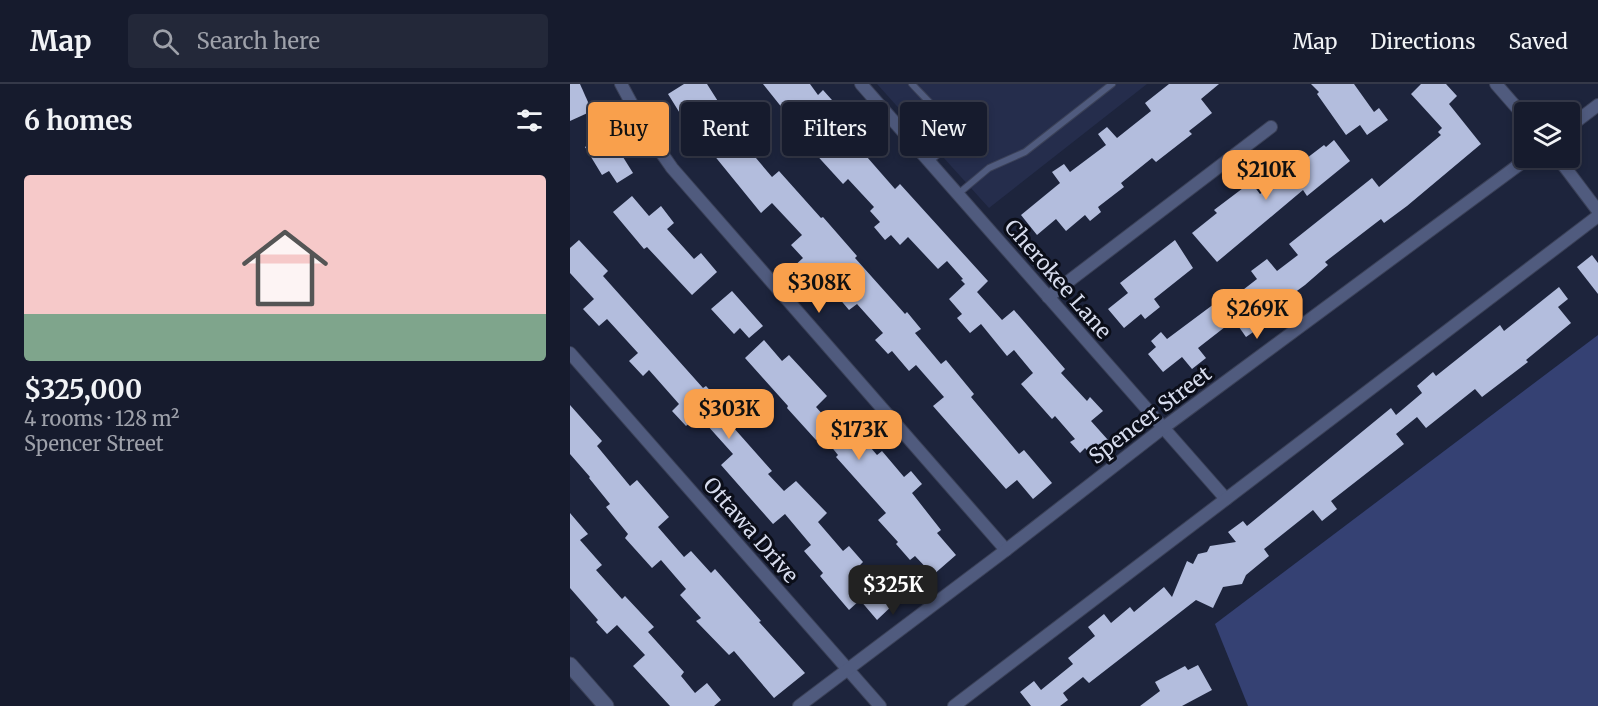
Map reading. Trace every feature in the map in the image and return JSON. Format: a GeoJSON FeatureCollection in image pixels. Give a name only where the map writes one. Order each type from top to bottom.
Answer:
{"type":"FeatureCollection","features":[{"type":"Feature","properties":{"kind":"street"},"geometry":{"type":"LineString","coordinates":[[621,84],[647,132],[672,168],[1006,550]]}},
{"type":"Feature","properties":{"kind":"street","name":"Cherokee Lane"},"geometry":{"type":"LineString","coordinates":[[861,84],[1226,499]]}},
{"type":"Feature","properties":{"kind":"street"},"geometry":{"type":"LineString","coordinates":[[1496,84],[1514,105]]}},
{"type":"Feature","properties":{"kind":"street"},"geometry":{"type":"LineString","coordinates":[[1580,119],[1598,105]]}},
{"type":"Feature","properties":{"kind":"street"},"geometry":{"type":"LineString","coordinates":[[1048,297],[1271,127]]}},
{"type":"Feature","properties":{"kind":"street","name":"Spencer Street"},"geometry":{"type":"LineString","coordinates":[[799,706],[1163,428],[1514,168]]}},
{"type":"Feature","properties":{"kind":"street"},"geometry":{"type":"LineString","coordinates":[[1566,168],[1598,211]]}},
{"type":"Feature","properties":{"kind":"street"},"geometry":{"type":"LineString","coordinates":[[954,706],[1598,216]]}},
{"type":"Feature","properties":{"kind":"street","name":"Ottawa Drive"},"geometry":{"type":"LineString","coordinates":[[570,353],[880,706]]}},
{"type":"Feature","properties":{"kind":"street"},"geometry":{"type":"LineString","coordinates":[[570,665],[606,706]]}},
{"type":"Feature","properties":{"kind":"lane"},"geometry":{"type":"LineString","coordinates":[[912,84],[949,125],[950,138],[946,148],[930,161]]}},
{"type":"Feature","properties":{"kind":"lane"},"geometry":{"type":"LineString","coordinates":[[958,195],[989,168],[1025,152],[1112,84]]}},
{"type":"Feature","properties":{"kind":"shaded area"},"geometry":{"type":"Polygon","coordinates":[[[877,84],[1147,84],[989,208],[942,156],[987,156],[987,102],[900,102],[900,109],[877,84]]]}},
{"type":"Feature","properties":{"kind":"shaded area"},"geometry":{"type":"Polygon","coordinates":[[[1598,335],[1598,706],[1248,706],[1215,624],[1598,335]]]}},
{"type":"Feature","properties":{"kind":"building"},"geometry":{"type":"Polygon","coordinates":[[[570,84],[580,84],[588,102],[588,113],[570,121],[570,84]]]}},
{"type":"Feature","properties":{"kind":"building"},"geometry":{"type":"Polygon","coordinates":[[[684,84],[707,84],[718,102],[681,102],[681,115],[668,94],[684,84]]]}},
{"type":"Feature","properties":{"kind":"building"},"geometry":{"type":"Polygon","coordinates":[[[763,84],[810,84],[818,95],[823,90],[834,102],[782,102],[782,108],[763,84]]]}},
{"type":"Feature","properties":{"kind":"building"},"geometry":{"type":"Polygon","coordinates":[[[1169,84],[1219,84],[1201,99],[1212,113],[1189,131],[1192,134],[1156,162],[1152,158],[1121,183],[1124,187],[1098,207],[1101,212],[1090,221],[1085,215],[1066,231],[1056,219],[1037,235],[1021,215],[1060,183],[1052,172],[1064,164],[1070,172],[1106,145],[1098,134],[1107,127],[1117,138],[1151,111],[1145,103],[1169,84]]]}},
{"type":"Feature","properties":{"kind":"building"},"geometry":{"type":"Polygon","coordinates":[[[1311,84],[1354,84],[1374,112],[1379,108],[1388,120],[1367,135],[1360,125],[1346,135],[1317,94],[1319,92],[1311,84]]]}},
{"type":"Feature","properties":{"kind":"building"},"geometry":{"type":"Polygon","coordinates":[[[1421,84],[1446,84],[1457,96],[1449,104],[1481,144],[1407,206],[1384,223],[1381,219],[1325,262],[1328,265],[1305,285],[1257,320],[1262,326],[1246,337],[1234,320],[1198,348],[1206,358],[1192,369],[1182,357],[1163,372],[1148,354],[1156,347],[1151,341],[1161,332],[1167,339],[1226,295],[1230,300],[1257,279],[1251,271],[1267,259],[1277,271],[1298,255],[1289,244],[1372,178],[1379,187],[1441,135],[1438,132],[1442,128],[1411,94],[1421,84]]]}},
{"type":"Feature","properties":{"kind":"building"},"geometry":{"type":"Polygon","coordinates":[[[1334,140],[1350,161],[1307,196],[1303,190],[1217,262],[1192,233],[1217,213],[1214,210],[1251,182],[1260,194],[1324,145],[1326,147],[1334,140]]]}},
{"type":"Feature","properties":{"kind":"building"},"geometry":{"type":"Polygon","coordinates":[[[590,156],[622,156],[633,173],[617,183],[609,171],[602,175],[590,156]]]}},
{"type":"Feature","properties":{"kind":"building"},"geometry":{"type":"Polygon","coordinates":[[[715,156],[754,156],[772,177],[779,171],[821,218],[823,217],[857,256],[855,258],[905,314],[907,312],[921,329],[915,333],[941,364],[946,360],[974,394],[971,397],[1019,454],[1024,450],[1052,483],[1033,499],[1017,480],[1006,489],[933,406],[944,397],[916,365],[909,371],[892,351],[888,354],[875,340],[883,333],[857,304],[849,310],[815,270],[803,280],[792,268],[803,258],[791,245],[802,235],[772,203],[761,213],[715,156]]]}},
{"type":"Feature","properties":{"kind":"building"},"geometry":{"type":"Polygon","coordinates":[[[818,156],[868,156],[895,189],[900,184],[988,281],[977,292],[1002,320],[1014,310],[1065,369],[1061,373],[1087,401],[1090,397],[1103,411],[1091,421],[1108,440],[1091,455],[1085,448],[1080,453],[1070,442],[1075,439],[1055,416],[1052,419],[1021,384],[1033,373],[1014,350],[1007,356],[981,324],[970,333],[957,318],[962,314],[949,299],[965,284],[961,280],[963,279],[947,261],[938,269],[908,237],[900,245],[891,235],[885,240],[874,227],[880,222],[870,211],[874,207],[848,179],[843,184],[818,156]]]}},
{"type":"Feature","properties":{"kind":"building"},"geometry":{"type":"Polygon","coordinates":[[[632,196],[649,216],[661,206],[674,223],[667,229],[694,259],[701,253],[717,272],[692,295],[647,247],[644,249],[613,212],[632,196]]]}},
{"type":"Feature","properties":{"kind":"building"},"geometry":{"type":"Polygon","coordinates":[[[579,240],[608,271],[603,276],[703,388],[706,386],[739,422],[733,427],[772,471],[768,474],[784,491],[796,481],[827,513],[818,522],[843,551],[849,546],[863,562],[860,565],[895,603],[877,620],[860,600],[849,610],[820,576],[823,573],[804,551],[811,545],[785,514],[773,524],[721,465],[733,454],[698,415],[686,426],[672,411],[679,404],[649,370],[643,376],[629,361],[638,353],[607,319],[599,326],[583,309],[594,299],[570,273],[570,248],[579,240]]]}},
{"type":"Feature","properties":{"kind":"building"},"geometry":{"type":"Polygon","coordinates":[[[1175,240],[1193,268],[1154,299],[1160,307],[1145,319],[1141,314],[1124,328],[1108,309],[1128,293],[1120,283],[1175,240]]]}},
{"type":"Feature","properties":{"kind":"building"},"geometry":{"type":"Polygon","coordinates":[[[1592,255],[1598,263],[1598,294],[1577,267],[1592,255]]]}},
{"type":"Feature","properties":{"kind":"building"},"geometry":{"type":"Polygon","coordinates":[[[1559,287],[1568,299],[1558,307],[1571,323],[1526,360],[1528,362],[1482,397],[1475,389],[1426,428],[1417,417],[1396,434],[1404,444],[1331,501],[1337,509],[1322,521],[1313,510],[1264,549],[1269,556],[1246,575],[1242,584],[1223,587],[1213,608],[1196,600],[1089,683],[1083,677],[1063,693],[1068,700],[1060,706],[1031,706],[1020,692],[1034,681],[1041,690],[1073,664],[1068,658],[1095,636],[1088,627],[1104,614],[1111,623],[1130,607],[1134,612],[1164,587],[1172,597],[1187,561],[1193,564],[1198,554],[1207,552],[1210,546],[1236,542],[1228,532],[1243,521],[1247,526],[1391,408],[1396,415],[1422,393],[1417,386],[1433,372],[1436,376],[1500,325],[1504,331],[1559,287]]]}},
{"type":"Feature","properties":{"kind":"building"},"geometry":{"type":"Polygon","coordinates":[[[732,291],[763,326],[749,338],[740,328],[734,334],[711,309],[732,291]]]}},
{"type":"Feature","properties":{"kind":"building"},"geometry":{"type":"Polygon","coordinates":[[[764,340],[782,361],[789,355],[827,396],[816,407],[841,435],[852,426],[877,455],[882,451],[904,477],[911,471],[922,484],[912,493],[941,530],[937,533],[956,555],[933,575],[915,556],[910,560],[896,544],[898,542],[878,520],[886,513],[836,457],[838,455],[822,435],[816,440],[745,358],[764,340]]]}},
{"type":"Feature","properties":{"kind":"building"},"geometry":{"type":"Polygon","coordinates":[[[570,405],[602,441],[597,446],[630,486],[637,480],[669,517],[658,527],[684,557],[691,551],[711,573],[715,569],[805,673],[774,698],[734,651],[729,655],[696,621],[701,618],[680,595],[686,589],[661,560],[652,568],[625,538],[628,534],[606,507],[610,504],[570,454],[570,405]]]}},
{"type":"Feature","properties":{"kind":"building"},"geometry":{"type":"Polygon","coordinates":[[[570,513],[588,534],[580,540],[602,565],[596,570],[622,599],[625,596],[654,627],[648,632],[684,672],[681,676],[695,693],[707,683],[721,700],[714,706],[670,706],[633,666],[645,655],[617,625],[607,634],[570,588],[570,513]]]}},
{"type":"Feature","properties":{"kind":"building"},"geometry":{"type":"Polygon","coordinates":[[[1198,665],[1212,690],[1182,706],[1140,706],[1160,691],[1155,682],[1185,666],[1188,670],[1198,665]]]}}]}
